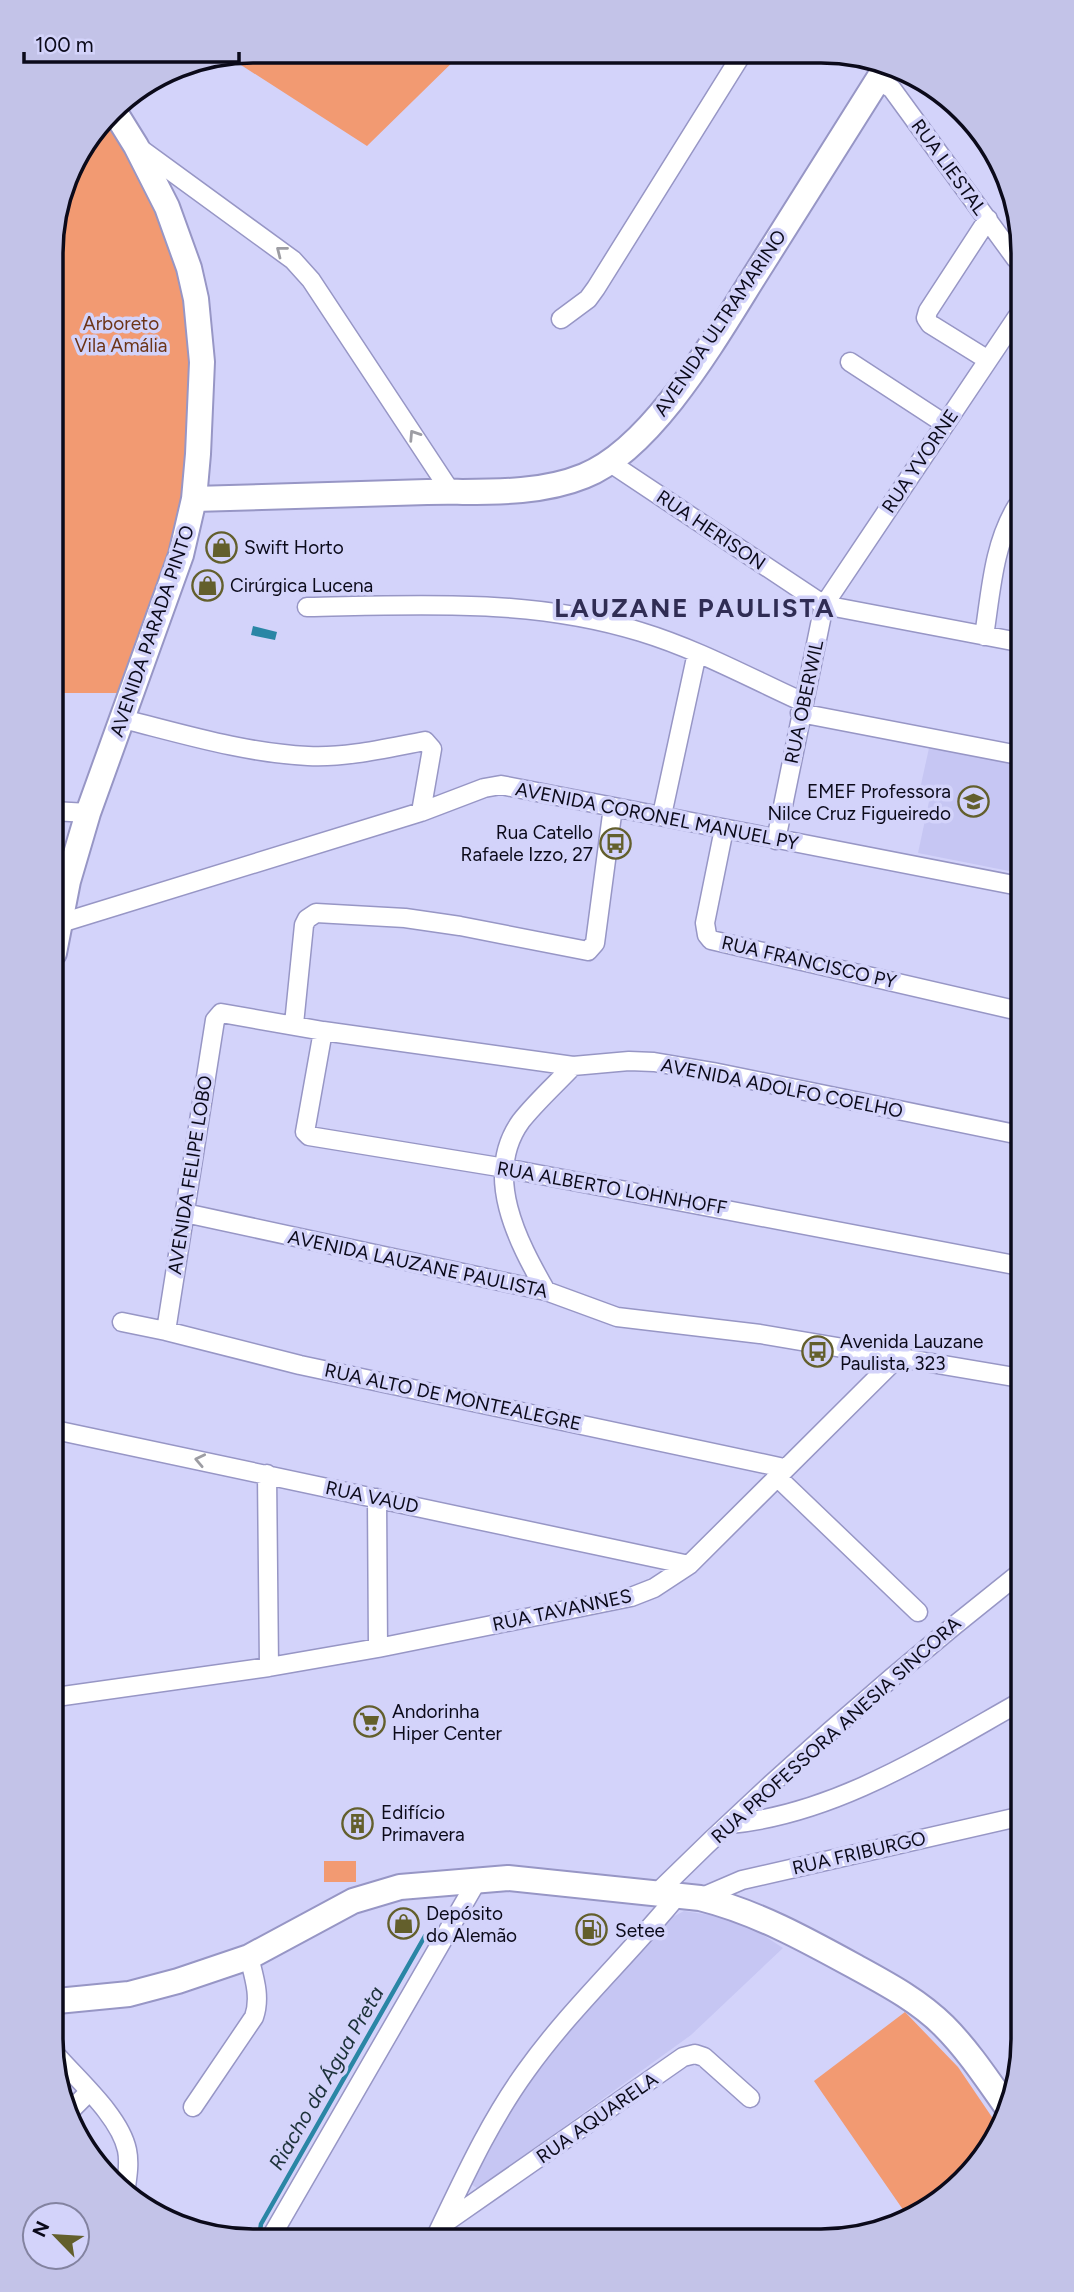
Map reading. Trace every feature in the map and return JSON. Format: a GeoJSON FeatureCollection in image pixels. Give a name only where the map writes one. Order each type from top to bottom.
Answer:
{"type":"FeatureCollection","features":[{"type":"Feature","properties":{"kind":"main road","name":"AVENIDA ULTRAMARINO"},"geometry":{"type":"LineString","coordinates":[[194,499],[503,491],[541,487],[585,476],[609,462],[641,435],[668,405],[718,333],[882,73]]}},
{"type":"Feature","properties":{"kind":"main road","name":"AVENIDA PARADA PINTO"},"geometry":{"type":"LineString","coordinates":[[63,911],[68,881],[88,813],[181,555],[194,499],[202,362],[197,299],[167,207],[119,119]]}},
{"type":"Feature","properties":{"kind":"main road"},"geometry":{"type":"LineString","coordinates":[[63,2000],[129,1994],[178,1981],[249,1957],[353,1901],[400,1887],[508,1878],[678,1896],[728,1905],[792,1932],[914,2000],[945,2027],[968,2053],[1001,2099]]}},
{"type":"Feature","properties":{"kind":"street"},"geometry":{"type":"LineString","coordinates":[[561,319],[587,299],[596,288],[736,63]]}},
{"type":"Feature","properties":{"kind":"street","name":"RUA LIESTAL"},"geometry":{"type":"LineString","coordinates":[[882,73],[1011,252]]}},
{"type":"Feature","properties":{"kind":"street"},"geometry":{"type":"LineString","coordinates":[[136,146],[293,260],[311,280],[451,492]]}},
{"type":"Feature","properties":{"kind":"street"},"geometry":{"type":"LineString","coordinates":[[988,219],[926,318],[930,324],[988,360]]}},
{"type":"Feature","properties":{"kind":"street","name":"RUA YVORNE"},"geometry":{"type":"LineString","coordinates":[[824,605],[1011,326]]}},
{"type":"Feature","properties":{"kind":"street"},"geometry":{"type":"LineString","coordinates":[[850,362],[945,424]]}},
{"type":"Feature","properties":{"kind":"street","name":"RUA HERISON"},"geometry":{"type":"LineString","coordinates":[[609,462],[824,605],[1011,641]]}},
{"type":"Feature","properties":{"kind":"street"},"geometry":{"type":"LineString","coordinates":[[984,636],[997,557],[1011,518]]}},
{"type":"Feature","properties":{"kind":"street"},"geometry":{"type":"LineString","coordinates":[[307,607],[451,604],[509,608],[592,620],[641,632],[697,653],[802,707],[1011,753]]}},
{"type":"Feature","properties":{"kind":"street","name":"RUA OBERWIL"},"geometry":{"type":"LineString","coordinates":[[776,840],[824,605]]}},
{"type":"Feature","properties":{"kind":"street"},"geometry":{"type":"LineString","coordinates":[[662,815],[697,653]]}},
{"type":"Feature","properties":{"kind":"street"},"geometry":{"type":"LineString","coordinates":[[123,719],[220,743],[309,756],[359,753],[425,741],[432,749],[421,812]]}},
{"type":"Feature","properties":{"kind":"street","name":"AVENIDA CORONEL MANUEL PY"},"geometry":{"type":"LineString","coordinates":[[63,922],[421,812],[484,788],[502,785],[1011,884]]}},
{"type":"Feature","properties":{"kind":"street"},"geometry":{"type":"LineString","coordinates":[[294,1024],[304,925],[307,919],[316,913],[405,918],[587,951],[591,949],[595,943],[613,807]]}},
{"type":"Feature","properties":{"kind":"street"},"geometry":{"type":"LineString","coordinates":[[63,812],[88,813]]}},
{"type":"Feature","properties":{"kind":"street","name":"RUA FRANCISCO PY"},"geometry":{"type":"LineString","coordinates":[[724,829],[705,923],[707,935],[711,940],[1011,1009]]}},
{"type":"Feature","properties":{"kind":"street","name":"AVENIDA ADOLFO COELHO"},"geometry":{"type":"LineString","coordinates":[[215,1020],[225,1012],[323,1031],[572,1066],[629,1061],[654,1062],[1011,1133]]}},
{"type":"Feature","properties":{"kind":"street","name":"AVENIDA FELIPE LOBO"},"geometry":{"type":"LineString","coordinates":[[166,1331],[215,1020]]}},
{"type":"Feature","properties":{"kind":"street","name":"RUA ALBERTO LOHNHOFF"},"geometry":{"type":"LineString","coordinates":[[323,1031],[307,1135],[505,1168],[1011,1264]]}},
{"type":"Feature","properties":{"kind":"street"},"geometry":{"type":"LineString","coordinates":[[546,1291],[521,1247],[510,1217],[505,1168],[511,1139],[520,1123],[572,1066]]}},
{"type":"Feature","properties":{"kind":"street","name":"AVENIDA LAUZANE PAULISTA"},"geometry":{"type":"LineString","coordinates":[[186,1213],[546,1291],[617,1317],[760,1334],[897,1358]]}},
{"type":"Feature","properties":{"kind":"street","name":"RUA ALTO DE MONTEALEGRE"},"geometry":{"type":"LineString","coordinates":[[122,1322],[300,1365],[780,1472]]}},
{"type":"Feature","properties":{"kind":"street"},"geometry":{"type":"LineString","coordinates":[[897,1358],[1011,1377]]}},
{"type":"Feature","properties":{"kind":"street","name":"RUA TAVANNES"},"geometry":{"type":"LineString","coordinates":[[63,1696],[269,1667],[378,1648],[631,1597],[654,1588],[689,1565],[897,1358]]}},
{"type":"Feature","properties":{"kind":"street","name":"RUA VAUD"},"geometry":{"type":"LineString","coordinates":[[63,1432],[689,1565]]}},
{"type":"Feature","properties":{"kind":"street"},"geometry":{"type":"LineString","coordinates":[[780,1472],[918,1612]]}},
{"type":"Feature","properties":{"kind":"street"},"geometry":{"type":"LineString","coordinates":[[267,1474],[269,1667]]}},
{"type":"Feature","properties":{"kind":"street"},"geometry":{"type":"LineString","coordinates":[[377,1498],[378,1648]]}},
{"type":"Feature","properties":{"kind":"street","name":"RUA PROFESSORA ANESIA SINCORA"},"geometry":{"type":"LineString","coordinates":[[439,2229],[475,2156],[526,2071],[573,2012],[678,1896],[730,1824],[930,1645],[1011,1580]]}},
{"type":"Feature","properties":{"kind":"street"},"geometry":{"type":"LineString","coordinates":[[730,1824],[760,1821],[859,1789],[1011,1707]]}},
{"type":"Feature","properties":{"kind":"street","name":"RUA FRIBURGO"},"geometry":{"type":"LineString","coordinates":[[678,1896],[1011,1819]]}},
{"type":"Feature","properties":{"kind":"street"},"geometry":{"type":"LineString","coordinates":[[276,2229],[478,1879]]}},
{"type":"Feature","properties":{"kind":"street"},"geometry":{"type":"LineString","coordinates":[[193,2107],[254,2017],[258,1996],[249,1957]]}},
{"type":"Feature","properties":{"kind":"street","name":"RUA AQUARELA"},"geometry":{"type":"LineString","coordinates":[[440,2229],[683,2057],[695,2054],[704,2057],[750,2098]]}},
{"type":"Feature","properties":{"kind":"street"},"geometry":{"type":"LineString","coordinates":[[65,2065],[112,2119],[123,2138],[128,2166],[126,2180]]}},
{"type":"Feature","properties":{"kind":"street"},"geometry":{"type":"LineString","coordinates":[[75,2106],[89,2092]]}},
{"type":"Feature","properties":{"kind":"shaded area"},"geometry":{"type":"Polygon","coordinates":[[[253,626],[277,632],[275,640],[251,635],[253,626]]]}},
{"type":"Feature","properties":{"kind":"shaded area","name":"EMEF Professora Nilce Cruz Figueiredo"},"geometry":{"type":"Polygon","coordinates":[[[929,748],[1011,764],[1011,871],[918,853],[931,792],[920,789],[929,748]]]}},
{"type":"Feature","properties":{"kind":"shaded area"},"geometry":{"type":"Polygon","coordinates":[[[684,1911],[716,1916],[757,1931],[783,1948],[691,2035],[478,2189],[471,2184],[516,2102],[556,2045],[671,1918],[684,1911]]]}},
{"type":"Feature","properties":{"kind":"green space"},"geometry":{"type":"Polygon","coordinates":[[[452,63],[367,146],[240,64],[452,63]]]}},
{"type":"Feature","properties":{"kind":"green space","name":"Arboreto Vila Amália"},"geometry":{"type":"Polygon","coordinates":[[[124,114],[176,235],[192,324],[187,501],[127,693],[63,693],[63,240],[69,204],[77,180],[102,137],[124,114]]]}},
{"type":"Feature","properties":{"kind":"green space"},"geometry":{"type":"Polygon","coordinates":[[[324,1861],[356,1861],[356,1882],[324,1882],[324,1861]]]}},
{"type":"Feature","properties":{"kind":"green space"},"geometry":{"type":"Polygon","coordinates":[[[905,2012],[958,2067],[993,2119],[979,2145],[964,2164],[937,2190],[903,2210],[814,2081],[905,2012]]]}},
{"type":"Feature","properties":{"kind":"waterway","name":"Riacho da Água Preta"},"geometry":{"type":"LineString","coordinates":[[260,2229],[425,1936]]}},
{"type":"Feature","properties":{"kind":"place","name":"Swift Horto"},"geometry":{"type":"Point","coordinates":[221,547]}},
{"type":"Feature","properties":{"kind":"place","name":"Cirúrgica Lucena"},"geometry":{"type":"Point","coordinates":[207,585]}},
{"type":"Feature","properties":{"kind":"place","name":"EMEF Professora Nilce Cruz Figueiredo"},"geometry":{"type":"Point","coordinates":[974,802]}},
{"type":"Feature","properties":{"kind":"place","name":"Rua Catello Rafaele Izzo, 27"},"geometry":{"type":"Point","coordinates":[616,843]}},
{"type":"Feature","properties":{"kind":"place","name":"Avenida Lauzane Paulista, 323"},"geometry":{"type":"Point","coordinates":[817,1352]}},
{"type":"Feature","properties":{"kind":"place","name":"Andorinha Hiper Center"},"geometry":{"type":"Point","coordinates":[369,1722]}},
{"type":"Feature","properties":{"kind":"place","name":"Edifício Primavera"},"geometry":{"type":"Point","coordinates":[358,1823]}},
{"type":"Feature","properties":{"kind":"place","name":"Depósito do Alemão"},"geometry":{"type":"Point","coordinates":[403,1924]}},
{"type":"Feature","properties":{"kind":"place","name":"Setee"},"geometry":{"type":"Point","coordinates":[592,1930]}},
{"type":"Feature","properties":{"kind":"district","name":"LAUZANE PAULISTA"},"geometry":{"type":"Point","coordinates":[695,608]}}]}
